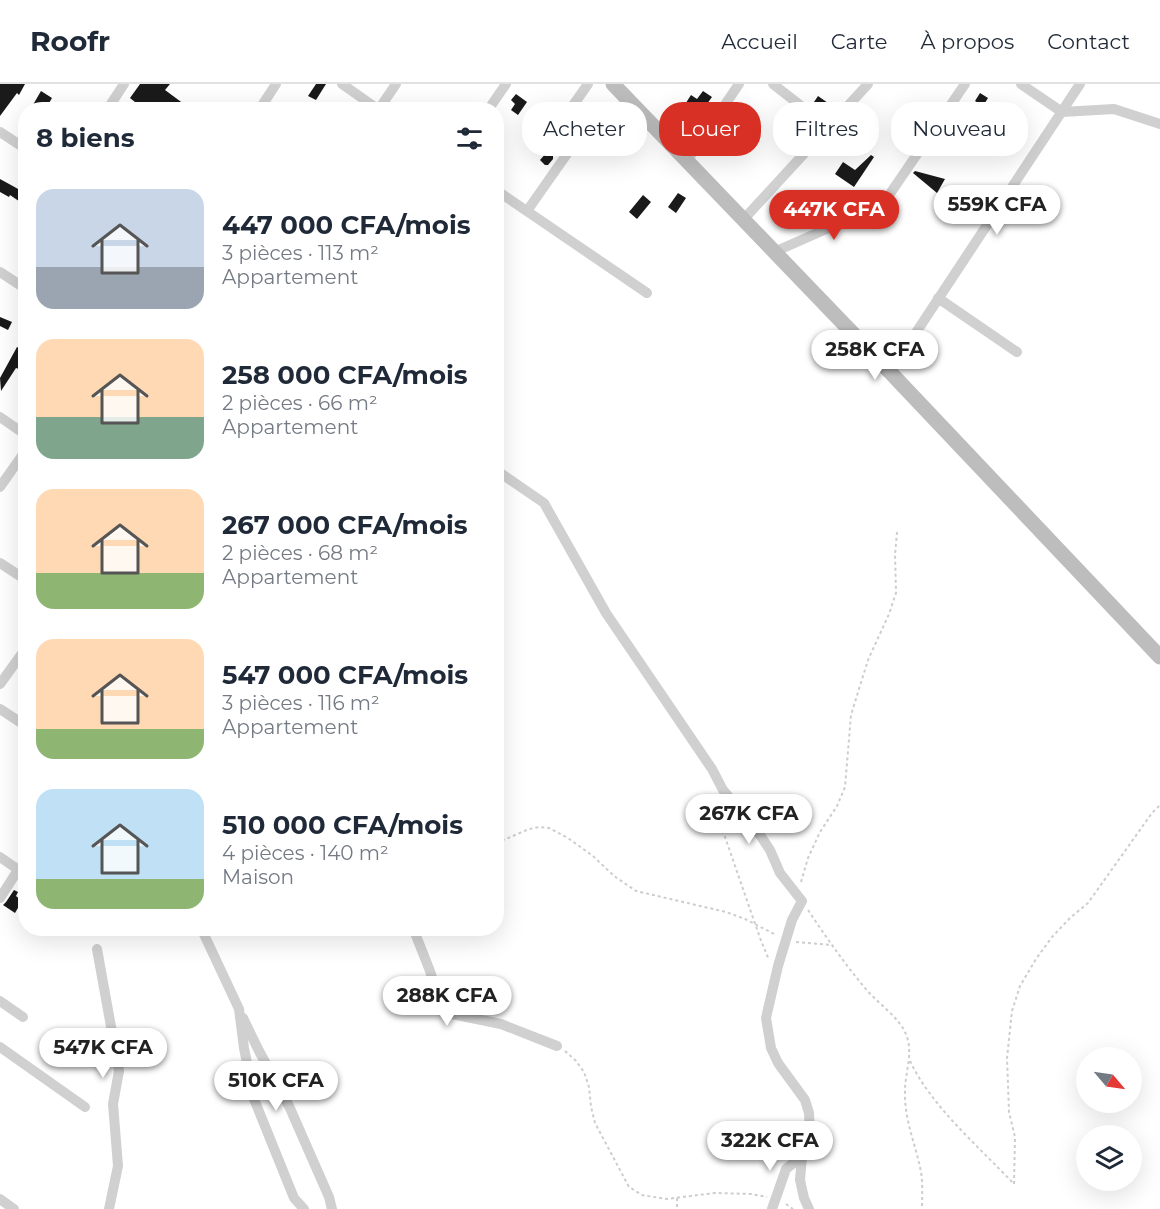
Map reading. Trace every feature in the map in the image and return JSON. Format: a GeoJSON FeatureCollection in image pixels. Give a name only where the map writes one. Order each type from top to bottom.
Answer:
{"type":"FeatureCollection","features":[{"type":"Feature","properties":{"kind":"main road"},"geometry":{"type":"LineString","coordinates":[[613,84],[1160,657]]}},
{"type":"Feature","properties":{"kind":"street"},"geometry":{"type":"LineString","coordinates":[[112,102],[124,84]]}},
{"type":"Feature","properties":{"kind":"street"},"geometry":{"type":"LineString","coordinates":[[264,102],[276,84]]}},
{"type":"Feature","properties":{"kind":"street"},"geometry":{"type":"LineString","coordinates":[[342,84],[369,102]]}},
{"type":"Feature","properties":{"kind":"street"},"geometry":{"type":"LineString","coordinates":[[384,102],[396,84]]}},
{"type":"Feature","properties":{"kind":"street"},"geometry":{"type":"LineString","coordinates":[[494,102],[506,84]]}},
{"type":"Feature","properties":{"kind":"street"},"geometry":{"type":"LineString","coordinates":[[527,211],[569,152],[550,138],[588,84]]}},
{"type":"Feature","properties":{"kind":"street"},"geometry":{"type":"LineString","coordinates":[[687,161],[739,84]]}},
{"type":"Feature","properties":{"kind":"street"},"geometry":{"type":"LineString","coordinates":[[773,84],[796,102]]}},
{"type":"Feature","properties":{"kind":"street"},"geometry":{"type":"LineString","coordinates":[[851,102],[868,84]]}},
{"type":"Feature","properties":{"kind":"street"},"geometry":{"type":"LineString","coordinates":[[774,252],[883,204],[964,84]]}},
{"type":"Feature","properties":{"kind":"street"},"geometry":{"type":"LineString","coordinates":[[1021,84],[1062,112],[1114,109],[1160,123]]}},
{"type":"Feature","properties":{"kind":"street"},"geometry":{"type":"LineString","coordinates":[[890,372],[1080,84]]}},
{"type":"Feature","properties":{"kind":"street"},"geometry":{"type":"LineString","coordinates":[[0,132],[18,144]]}},
{"type":"Feature","properties":{"kind":"street"},"geometry":{"type":"LineString","coordinates":[[743,220],[801,156]]}},
{"type":"Feature","properties":{"kind":"street"},"geometry":{"type":"LineString","coordinates":[[504,195],[647,293]]}},
{"type":"Feature","properties":{"kind":"street"},"geometry":{"type":"LineString","coordinates":[[0,272],[18,284]]}},
{"type":"Feature","properties":{"kind":"street"},"geometry":{"type":"LineString","coordinates":[[938,298],[1017,352]]}},
{"type":"Feature","properties":{"kind":"street"},"geometry":{"type":"LineString","coordinates":[[0,417],[18,429]]}},
{"type":"Feature","properties":{"kind":"street"},"geometry":{"type":"LineString","coordinates":[[0,487],[18,461]]}},
{"type":"Feature","properties":{"kind":"street"},"geometry":{"type":"LineString","coordinates":[[504,476],[544,503],[606,613],[712,769],[723,790],[760,835],[770,850],[780,873],[802,901],[792,920],[766,1018],[771,1048],[778,1063],[805,1100],[809,1113],[810,1134],[802,1156],[800,1179],[809,1209]]}},
{"type":"Feature","properties":{"kind":"street"},"geometry":{"type":"LineString","coordinates":[[0,563],[18,575]]}},
{"type":"Feature","properties":{"kind":"street"},"geometry":{"type":"LineString","coordinates":[[0,684],[18,659]]}},
{"type":"Feature","properties":{"kind":"street"},"geometry":{"type":"LineString","coordinates":[[0,709],[18,721]]}},
{"type":"Feature","properties":{"kind":"street"},"geometry":{"type":"LineString","coordinates":[[0,857],[18,869]]}},
{"type":"Feature","properties":{"kind":"street"},"geometry":{"type":"LineString","coordinates":[[0,898],[18,877]]}},
{"type":"Feature","properties":{"kind":"street"},"geometry":{"type":"LineString","coordinates":[[205,936],[259,1051],[289,1106],[329,1197],[332,1209]]}},
{"type":"Feature","properties":{"kind":"street"},"geometry":{"type":"LineString","coordinates":[[416,936],[436,994],[452,1014],[501,1024],[557,1046]]}},
{"type":"Feature","properties":{"kind":"street"},"geometry":{"type":"LineString","coordinates":[[96,949],[119,1071],[113,1104],[118,1166],[109,1209]]}},
{"type":"Feature","properties":{"kind":"street"},"geometry":{"type":"LineString","coordinates":[[0,1001],[23,1017]]}},
{"type":"Feature","properties":{"kind":"street"},"geometry":{"type":"LineString","coordinates":[[239,1009],[254,1099],[294,1198],[304,1209]]}},
{"type":"Feature","properties":{"kind":"street"},"geometry":{"type":"LineString","coordinates":[[0,1047],[85,1107]]}},
{"type":"Feature","properties":{"kind":"street"},"geometry":{"type":"LineString","coordinates":[[773,1204],[786,1169],[802,1156]]}},
{"type":"Feature","properties":{"kind":"street"},"geometry":{"type":"LineString","coordinates":[[0,1199],[14,1209]]}},
{"type":"Feature","properties":{"kind":"path"},"geometry":{"type":"LineString","coordinates":[[897,532],[896,593],[868,660],[851,715],[845,787],[837,806],[820,832],[801,880],[802,901],[832,945],[867,990],[899,1023],[907,1036],[910,1061],[904,1095],[909,1130],[921,1171],[922,1209]]}},
{"type":"Feature","properties":{"kind":"path"},"geometry":{"type":"LineString","coordinates":[[712,769],[714,809],[776,976]]}},
{"type":"Feature","properties":{"kind":"path"},"geometry":{"type":"LineString","coordinates":[[910,1061],[918,1077],[949,1116],[1014,1184],[1015,1137],[1009,1112],[1007,1058],[1012,1011],[1020,986],[1052,937],[1088,903],[1160,805]]}},
{"type":"Feature","properties":{"kind":"path"},"geometry":{"type":"LineString","coordinates":[[504,840],[529,829],[549,828],[593,856],[614,876],[636,891],[726,912],[787,941],[832,945]]}},
{"type":"Feature","properties":{"kind":"path"},"geometry":{"type":"LineString","coordinates":[[557,1046],[576,1061],[584,1072],[595,1123],[629,1187],[642,1195],[666,1199],[715,1193],[751,1194],[773,1204],[794,1209]]}},
{"type":"Feature","properties":{"kind":"path"},"geometry":{"type":"LineString","coordinates":[[677,1198],[677,1209]]}},
{"type":"Feature","properties":{"kind":"building"},"geometry":{"type":"Polygon","coordinates":[[[0,84],[25,84],[19,95],[17,93],[0,116],[0,84]]]}},
{"type":"Feature","properties":{"kind":"building"},"geometry":{"type":"Polygon","coordinates":[[[140,84],[170,84],[165,90],[181,102],[135,102],[130,98],[140,84]]]}},
{"type":"Feature","properties":{"kind":"building"},"geometry":{"type":"Polygon","coordinates":[[[316,84],[326,84],[316,100],[308,96],[316,84]]]}},
{"type":"Feature","properties":{"kind":"building"},"geometry":{"type":"Polygon","coordinates":[[[41,91],[52,98],[50,102],[35,102],[41,91]]]}},
{"type":"Feature","properties":{"kind":"building"},"geometry":{"type":"Polygon","coordinates":[[[703,91],[712,97],[708,102],[686,102],[691,95],[697,99],[703,91]]]}},
{"type":"Feature","properties":{"kind":"building"},"geometry":{"type":"Polygon","coordinates":[[[980,93],[988,98],[986,102],[975,101],[980,93]]]}},
{"type":"Feature","properties":{"kind":"building"},"geometry":{"type":"Polygon","coordinates":[[[516,94],[527,102],[522,102],[522,109],[518,115],[511,110],[515,104],[511,100],[516,94]]]}},
{"type":"Feature","properties":{"kind":"building"},"geometry":{"type":"Polygon","coordinates":[[[818,96],[827,102],[814,102],[818,96]]]}},
{"type":"Feature","properties":{"kind":"building"},"geometry":{"type":"Polygon","coordinates":[[[544,156],[553,156],[548,165],[540,160],[544,156]]]}},
{"type":"Feature","properties":{"kind":"building"},"geometry":{"type":"Polygon","coordinates":[[[870,156],[874,157],[854,187],[835,174],[843,162],[855,170],[870,156]]]}},
{"type":"Feature","properties":{"kind":"building"},"geometry":{"type":"Polygon","coordinates":[[[915,171],[945,179],[937,193],[913,173],[915,171]]]}},
{"type":"Feature","properties":{"kind":"building"},"geometry":{"type":"Polygon","coordinates":[[[0,179],[18,189],[18,200],[10,195],[9,197],[0,192],[0,179]]]}},
{"type":"Feature","properties":{"kind":"building"},"geometry":{"type":"Polygon","coordinates":[[[678,193],[686,198],[676,213],[668,207],[678,193]]]}},
{"type":"Feature","properties":{"kind":"building"},"geometry":{"type":"Polygon","coordinates":[[[643,195],[651,202],[637,219],[629,212],[643,195]]]}},
{"type":"Feature","properties":{"kind":"building"},"geometry":{"type":"Polygon","coordinates":[[[0,317],[12,322],[8,330],[0,326],[0,317]]]}},
{"type":"Feature","properties":{"kind":"building"},"geometry":{"type":"Polygon","coordinates":[[[18,348],[18,369],[16,368],[1,391],[0,378],[18,348]]]}},
{"type":"Feature","properties":{"kind":"building"},"geometry":{"type":"Polygon","coordinates":[[[14,890],[18,892],[16,896],[18,908],[15,913],[3,905],[14,890]]]}}]}
